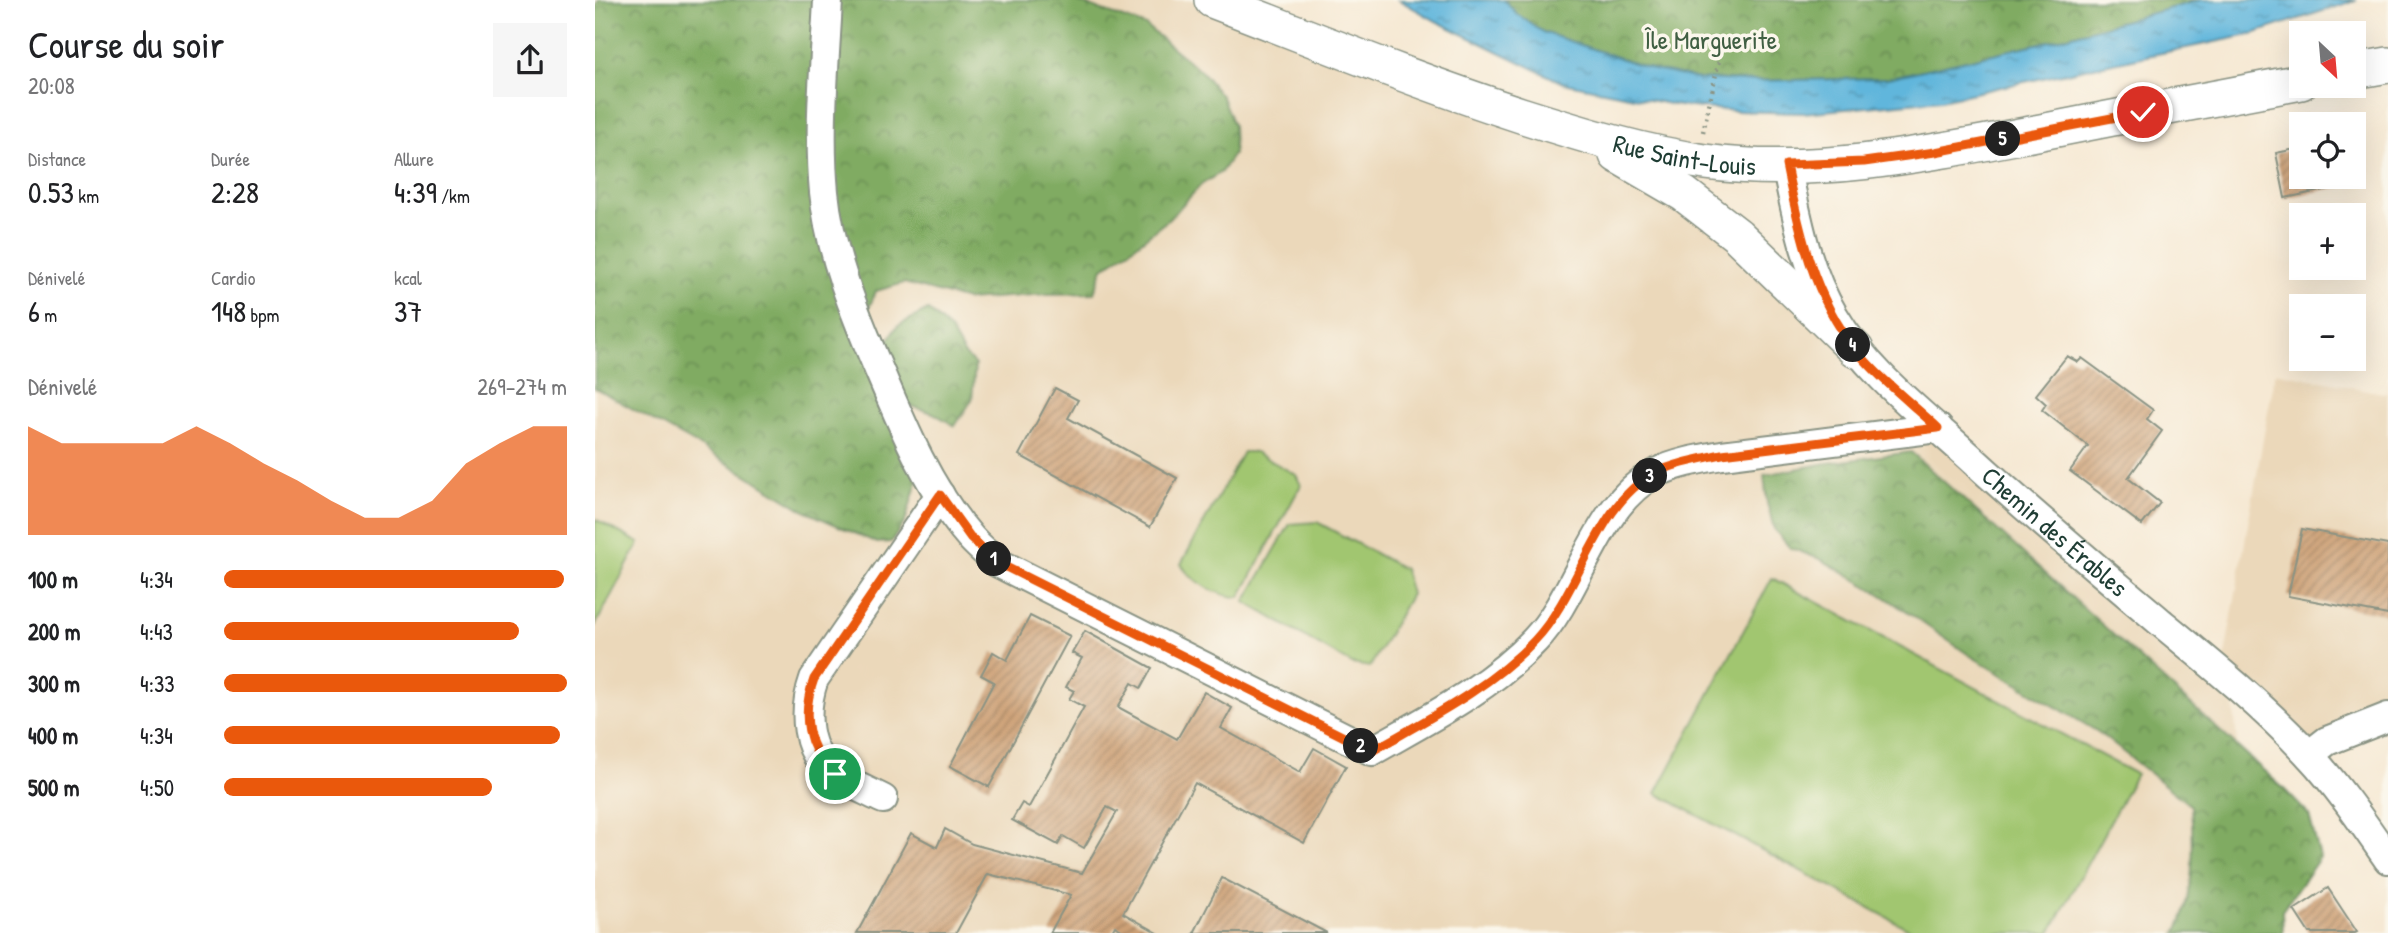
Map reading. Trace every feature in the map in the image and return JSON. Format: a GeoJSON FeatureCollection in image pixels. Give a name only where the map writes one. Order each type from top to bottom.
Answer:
{"type":"FeatureCollection","features":[{"type":"Feature","properties":{"kind":"main road","name":"Rue Saint-Louis"},"geometry":{"type":"LineString","coordinates":[[1212,0],[1472,99],[1580,134],[1651,152],[1706,162],[1786,165],[1864,162],[1935,152],[2289,84]]}},
{"type":"Feature","properties":{"kind":"main road"},"geometry":{"type":"LineString","coordinates":[[2366,70],[2388,65]]}},
{"type":"Feature","properties":{"kind":"main road"},"geometry":{"type":"LineString","coordinates":[[1580,134],[1683,194],[1737,235],[1856,350]]}},
{"type":"Feature","properties":{"kind":"street"},"geometry":{"type":"LineString","coordinates":[[828,0],[821,145],[824,195],[833,243],[861,327],[894,406],[940,495],[971,538],[998,563],[1372,751],[1487,682],[1536,640],[1569,594],[1604,525],[1639,484],[1656,473],[1722,454],[1938,428]]}},
{"type":"Feature","properties":{"kind":"street","name":"Chemin des Érables"},"geometry":{"type":"LineString","coordinates":[[1786,165],[1808,262],[1833,315],[1856,350],[1938,428],[2081,555],[2232,681],[2309,755],[2346,800],[2388,859]]}},
{"type":"Feature","properties":{"kind":"street"},"geometry":{"type":"LineString","coordinates":[[883,799],[835,774],[820,761],[811,740],[806,715],[808,695],[814,679],[940,495]]}},
{"type":"Feature","properties":{"kind":"street"},"geometry":{"type":"LineString","coordinates":[[2309,755],[2327,741],[2388,716]]}},
{"type":"Feature","properties":{"kind":"path"},"geometry":{"type":"LineString","coordinates":[[1708,109],[1720,56]]}},
{"type":"Feature","properties":{"kind":"shaded area"},"geometry":{"type":"Polygon","coordinates":[[[599,0],[1212,0],[1472,99],[1684,194],[2222,672],[2275,372],[2388,394],[2388,717],[2309,755],[2232,683],[2243,816],[2245,933],[595,933],[595,7],[599,0]]]}},
{"type":"Feature","properties":{"kind":"green space"},"geometry":{"type":"Polygon","coordinates":[[[599,0],[1072,0],[1146,26],[1202,72],[1222,97],[1233,125],[1234,153],[1221,172],[1201,185],[1169,219],[1103,268],[1094,293],[967,300],[904,283],[876,291],[861,327],[883,349],[897,326],[928,310],[950,330],[964,354],[975,365],[972,400],[955,426],[933,413],[908,405],[919,475],[905,522],[891,542],[877,543],[807,512],[696,444],[595,388],[595,7],[599,0]]]}},
{"type":"Feature","properties":{"kind":"green space","name":"Île Marguerite"},"geometry":{"type":"Polygon","coordinates":[[[1504,0],[2200,0],[2054,40],[1888,78],[1747,81],[1699,79],[1654,70],[1543,32],[1517,14],[1504,0]]]}},
{"type":"Feature","properties":{"kind":"green space"},"geometry":{"type":"Polygon","coordinates":[[[1243,452],[1255,452],[1296,475],[1301,485],[1240,597],[1232,597],[1207,587],[1191,576],[1181,564],[1243,452]]]}},
{"type":"Feature","properties":{"kind":"green space"},"geometry":{"type":"Polygon","coordinates":[[[1911,452],[2283,788],[2309,815],[2320,857],[2282,911],[2283,933],[2176,933],[2190,888],[2193,854],[2191,806],[2098,732],[1969,655],[1882,595],[1820,559],[1790,548],[1774,529],[1767,503],[1764,475],[1827,463],[1911,452]]]}},
{"type":"Feature","properties":{"kind":"green space"},"geometry":{"type":"Polygon","coordinates":[[[595,519],[639,543],[595,626],[595,519]]]}},
{"type":"Feature","properties":{"kind":"green space"},"geometry":{"type":"Polygon","coordinates":[[[1317,522],[1404,569],[1411,594],[1370,667],[1352,664],[1245,602],[1290,524],[1317,522]]]}},
{"type":"Feature","properties":{"kind":"green space"},"geometry":{"type":"Polygon","coordinates":[[[1772,578],[2136,774],[2050,933],[1916,933],[1656,793],[1772,578]]]}},
{"type":"Feature","properties":{"kind":"water"},"geometry":{"type":"Polygon","coordinates":[[[1399,0],[1504,0],[1517,14],[1543,32],[1654,70],[1699,79],[1747,81],[1888,78],[2054,40],[2200,0],[2357,0],[2249,35],[1941,100],[1802,113],[1680,106],[1563,83],[1399,0]]]}},
{"type":"Feature","properties":{"kind":"building"},"geometry":{"type":"Polygon","coordinates":[[[2289,150],[2289,189],[2329,189],[2285,198],[2276,153],[2289,150]]]}},
{"type":"Feature","properties":{"kind":"building"},"geometry":{"type":"Polygon","coordinates":[[[2067,356],[2078,362],[2082,358],[2153,410],[2147,419],[2162,431],[2128,478],[2160,503],[2142,525],[2070,471],[2088,446],[2042,410],[2046,404],[2036,395],[2067,356]]]}},
{"type":"Feature","properties":{"kind":"building"},"geometry":{"type":"Polygon","coordinates":[[[1055,388],[1078,400],[1068,418],[1177,478],[1150,527],[1019,455],[1055,388]]]}},
{"type":"Feature","properties":{"kind":"building"},"geometry":{"type":"Polygon","coordinates":[[[2302,529],[2388,545],[2388,615],[2288,596],[2302,529]]]}},
{"type":"Feature","properties":{"kind":"building"},"geometry":{"type":"Polygon","coordinates":[[[1030,616],[1070,636],[989,787],[950,766],[994,682],[981,675],[993,652],[1007,660],[1030,616]]]}},
{"type":"Feature","properties":{"kind":"building"},"geometry":{"type":"Polygon","coordinates":[[[1085,631],[1152,668],[1141,688],[1132,683],[1118,707],[1177,739],[1204,692],[1232,708],[1221,728],[1300,772],[1314,748],[1346,766],[1304,843],[1195,783],[1123,913],[1158,933],[1127,933],[1115,926],[1111,933],[1050,933],[1071,895],[988,874],[956,933],[857,933],[911,833],[937,847],[945,829],[972,844],[1082,873],[1117,812],[1107,807],[1084,848],[1063,836],[1058,845],[1012,820],[1022,803],[1029,807],[1084,707],[1069,699],[1074,691],[1066,687],[1082,658],[1072,653],[1085,631]]]}},
{"type":"Feature","properties":{"kind":"building"},"geometry":{"type":"Polygon","coordinates":[[[1222,878],[1327,933],[1194,933],[1222,878]]]}},
{"type":"Feature","properties":{"kind":"building"},"geometry":{"type":"Polygon","coordinates":[[[2328,888],[2357,932],[2309,933],[2294,910],[2328,888]]]}},
{"type":"Feature","properties":{"kind":"route"},"geometry":{"type":"LineString","coordinates":[[835,774],[820,761],[811,740],[806,715],[808,695],[814,679],[940,495],[971,538],[998,563],[1372,751],[1487,682],[1536,640],[1569,594],[1604,525],[1623,500],[1639,484],[1656,473],[1722,454],[1938,428],[1856,350],[1833,315],[1808,262],[1786,165],[1864,162],[1935,152],[2143,112]]}}]}
